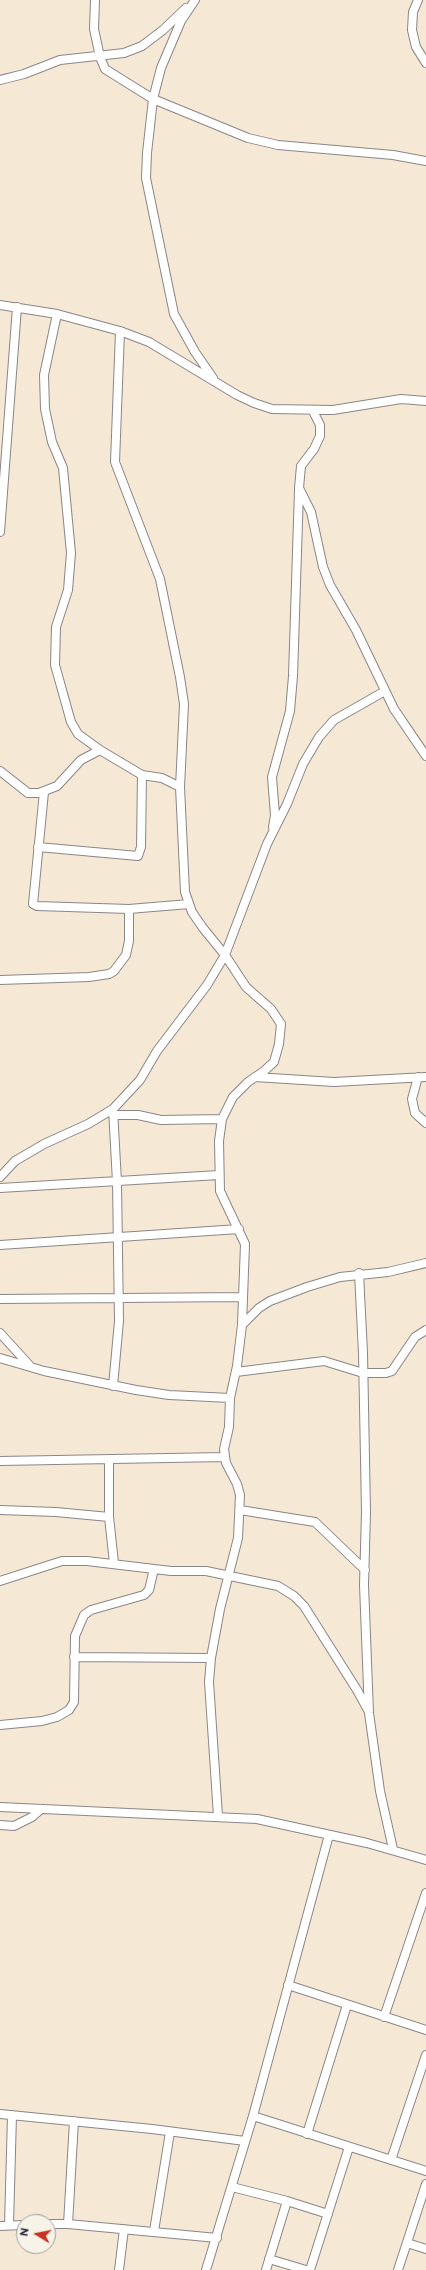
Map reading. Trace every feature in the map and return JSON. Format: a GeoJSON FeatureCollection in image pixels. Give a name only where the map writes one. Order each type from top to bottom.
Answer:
{"type":"FeatureCollection","features":[{"type":"Feature","properties":{"kind":"street"},"geometry":{"type":"LineString","coordinates":[[95,0],[94,28],[100,57],[105,69],[153,99],[248,138],[278,145],[393,155],[426,161]]}},
{"type":"Feature","properties":{"kind":"street"},"geometry":{"type":"LineString","coordinates":[[0,80],[24,74],[60,60],[100,57],[124,53],[142,46],[163,30],[195,0]]}},
{"type":"Feature","properties":{"kind":"street"},"geometry":{"type":"LineString","coordinates":[[195,0],[181,21],[161,68],[153,99],[147,153],[146,178],[156,234],[174,314],[195,352],[214,380]]}},
{"type":"Feature","properties":{"kind":"street"},"geometry":{"type":"LineString","coordinates":[[418,0],[413,12],[412,30],[416,47],[426,63]]}},
{"type":"Feature","properties":{"kind":"street"},"geometry":{"type":"LineString","coordinates":[[0,305],[57,314],[120,331],[149,342],[254,403],[272,409],[313,411],[333,410],[401,399],[426,401]]}},
{"type":"Feature","properties":{"kind":"street"},"geometry":{"type":"LineString","coordinates":[[0,532],[17,307]]}},
{"type":"Feature","properties":{"kind":"street"},"geometry":{"type":"LineString","coordinates":[[57,314],[44,375],[45,409],[52,442],[63,468],[71,553],[68,590],[56,627],[55,665],[74,729],[100,750],[142,775],[162,778],[180,787]]}},
{"type":"Feature","properties":{"kind":"street"},"geometry":{"type":"LineString","coordinates":[[120,331],[116,462],[160,579],[184,704],[180,787],[185,892],[189,904],[203,928],[225,955],[246,987],[271,1009],[281,1024],[280,1044],[274,1062],[233,1097],[222,1119],[219,1141],[220,1191],[245,1244],[242,1326],[236,1372],[230,1398],[229,1428],[224,1449],[224,1457],[237,1484],[240,1510],[238,1538],[227,1577],[211,1658],[209,1682],[218,1816]]}},
{"type":"Feature","properties":{"kind":"street"},"geometry":{"type":"LineString","coordinates":[[271,836],[275,815],[272,777],[274,761],[285,733],[291,697],[301,466],[314,449],[320,436],[320,425],[313,411]]}},
{"type":"Feature","properties":{"kind":"street"},"geometry":{"type":"LineString","coordinates":[[299,488],[311,512],[323,567],[330,585],[356,630],[400,719],[426,756]]}},
{"type":"Feature","properties":{"kind":"street"},"geometry":{"type":"LineString","coordinates":[[0,1177],[15,1161],[44,1144],[113,1112],[140,1080],[157,1051],[207,984],[225,955],[252,879],[287,804],[303,764],[319,737],[334,720],[385,691]]}},
{"type":"Feature","properties":{"kind":"street"},"geometry":{"type":"LineString","coordinates":[[0,771],[28,793],[44,792],[57,786],[81,760],[100,750]]}},
{"type":"Feature","properties":{"kind":"street"},"geometry":{"type":"LineString","coordinates":[[38,848],[138,856],[141,847],[142,775]]}},
{"type":"Feature","properties":{"kind":"street"},"geometry":{"type":"LineString","coordinates":[[44,792],[33,904],[37,906],[129,908],[189,904]]}},
{"type":"Feature","properties":{"kind":"street"},"geometry":{"type":"LineString","coordinates":[[0,980],[89,977],[109,974],[114,971],[126,955],[129,941],[129,908]]}},
{"type":"Feature","properties":{"kind":"street"},"geometry":{"type":"LineString","coordinates":[[255,1077],[334,1082],[422,1077],[412,1099],[414,1113],[426,1123]]}},
{"type":"Feature","properties":{"kind":"street"},"geometry":{"type":"LineString","coordinates":[[113,1112],[161,1120],[222,1119]]}},
{"type":"Feature","properties":{"kind":"street"},"geometry":{"type":"LineString","coordinates":[[113,1112],[117,1182],[119,1297],[119,1321],[113,1386]]}},
{"type":"Feature","properties":{"kind":"street"},"geometry":{"type":"LineString","coordinates":[[0,1188],[219,1175]]}},
{"type":"Feature","properties":{"kind":"street"},"geometry":{"type":"LineString","coordinates":[[0,1245],[239,1229]]}},
{"type":"Feature","properties":{"kind":"street"},"geometry":{"type":"LineString","coordinates":[[242,1326],[259,1308],[270,1301],[326,1281],[360,1273],[388,1272],[426,1263]]}},
{"type":"Feature","properties":{"kind":"street"},"geometry":{"type":"LineString","coordinates":[[360,1273],[369,1713],[380,1791],[392,1849]]}},
{"type":"Feature","properties":{"kind":"street"},"geometry":{"type":"LineString","coordinates":[[0,1299],[243,1297]]}},
{"type":"Feature","properties":{"kind":"street"},"geometry":{"type":"LineString","coordinates":[[236,1372],[324,1362],[363,1373],[392,1371],[415,1337],[426,1330]]}},
{"type":"Feature","properties":{"kind":"street"},"geometry":{"type":"LineString","coordinates":[[0,1333],[32,1367]]}},
{"type":"Feature","properties":{"kind":"street"},"geometry":{"type":"LineString","coordinates":[[0,1358],[113,1386],[169,1395],[230,1398]]}},
{"type":"Feature","properties":{"kind":"street"},"geometry":{"type":"LineString","coordinates":[[0,1461],[224,1457]]}},
{"type":"Feature","properties":{"kind":"street"},"geometry":{"type":"LineString","coordinates":[[109,1459],[109,1517],[114,1563]]}},
{"type":"Feature","properties":{"kind":"street"},"geometry":{"type":"LineString","coordinates":[[0,1510],[56,1512],[109,1517]]}},
{"type":"Feature","properties":{"kind":"street"},"geometry":{"type":"LineString","coordinates":[[240,1510],[314,1522],[365,1570]]}},
{"type":"Feature","properties":{"kind":"street"},"geometry":{"type":"LineString","coordinates":[[0,1581],[62,1561],[114,1563],[171,1571],[206,1571],[227,1577],[278,1586],[294,1596],[304,1606],[357,1690],[369,1713]]}},
{"type":"Feature","properties":{"kind":"street"},"geometry":{"type":"LineString","coordinates":[[0,1725],[42,1721],[57,1717],[69,1710],[74,1702],[75,1636],[84,1615],[91,1610],[144,1595],[149,1590],[154,1569]]}},
{"type":"Feature","properties":{"kind":"street"},"geometry":{"type":"LineString","coordinates":[[74,1657],[211,1658]]}},
{"type":"Feature","properties":{"kind":"street"},"geometry":{"type":"LineString","coordinates":[[0,1807],[257,1818],[392,1849],[426,1860]]}},
{"type":"Feature","properties":{"kind":"street"},"geometry":{"type":"LineString","coordinates":[[0,1825],[14,1826],[32,1817],[42,1809]]}},
{"type":"Feature","properties":{"kind":"street"},"geometry":{"type":"LineString","coordinates":[[206,2270],[232,2188],[244,2141],[253,2116],[329,1835]]}},
{"type":"Feature","properties":{"kind":"street"},"geometry":{"type":"LineString","coordinates":[[384,2017],[426,1893]]}},
{"type":"Feature","properties":{"kind":"street"},"geometry":{"type":"LineString","coordinates":[[288,1985],[426,2030]]}},
{"type":"Feature","properties":{"kind":"street"},"geometry":{"type":"LineString","coordinates":[[307,2134],[347,2005]]}},
{"type":"Feature","properties":{"kind":"street"},"geometry":{"type":"LineString","coordinates":[[391,2160],[426,2055]]}},
{"type":"Feature","properties":{"kind":"street"},"geometry":{"type":"LineString","coordinates":[[0,2114],[244,2141]]}},
{"type":"Feature","properties":{"kind":"street"},"geometry":{"type":"LineString","coordinates":[[9,2225],[12,2115]]}},
{"type":"Feature","properties":{"kind":"street"},"geometry":{"type":"LineString","coordinates":[[253,2116],[426,2171]]}},
{"type":"Feature","properties":{"kind":"street"},"geometry":{"type":"LineString","coordinates":[[68,2224],[74,2121]]}},
{"type":"Feature","properties":{"kind":"street"},"geometry":{"type":"LineString","coordinates":[[154,2231],[170,2132]]}},
{"type":"Feature","properties":{"kind":"street"},"geometry":{"type":"LineString","coordinates":[[310,2270],[349,2147]]}},
{"type":"Feature","properties":{"kind":"street"},"geometry":{"type":"LineString","coordinates":[[398,2270],[426,2184]]}},
{"type":"Feature","properties":{"kind":"street"},"geometry":{"type":"LineString","coordinates":[[232,2188],[287,2201],[328,2214]]}},
{"type":"Feature","properties":{"kind":"street"},"geometry":{"type":"LineString","coordinates":[[266,2270],[287,2201]]}},
{"type":"Feature","properties":{"kind":"street"},"geometry":{"type":"LineString","coordinates":[[56,2224],[154,2231],[217,2238]]}},
{"type":"Feature","properties":{"kind":"street"},"geometry":{"type":"LineString","coordinates":[[0,2226],[16,2225]]}},
{"type":"Feature","properties":{"kind":"street"},"geometry":{"type":"LineString","coordinates":[[119,2270],[124,2229]]}},
{"type":"Feature","properties":{"kind":"street"},"geometry":{"type":"LineString","coordinates":[[407,2243],[426,2249]]}},
{"type":"Feature","properties":{"kind":"street"},"geometry":{"type":"LineString","coordinates":[[269,2259],[306,2270]]}}]}
